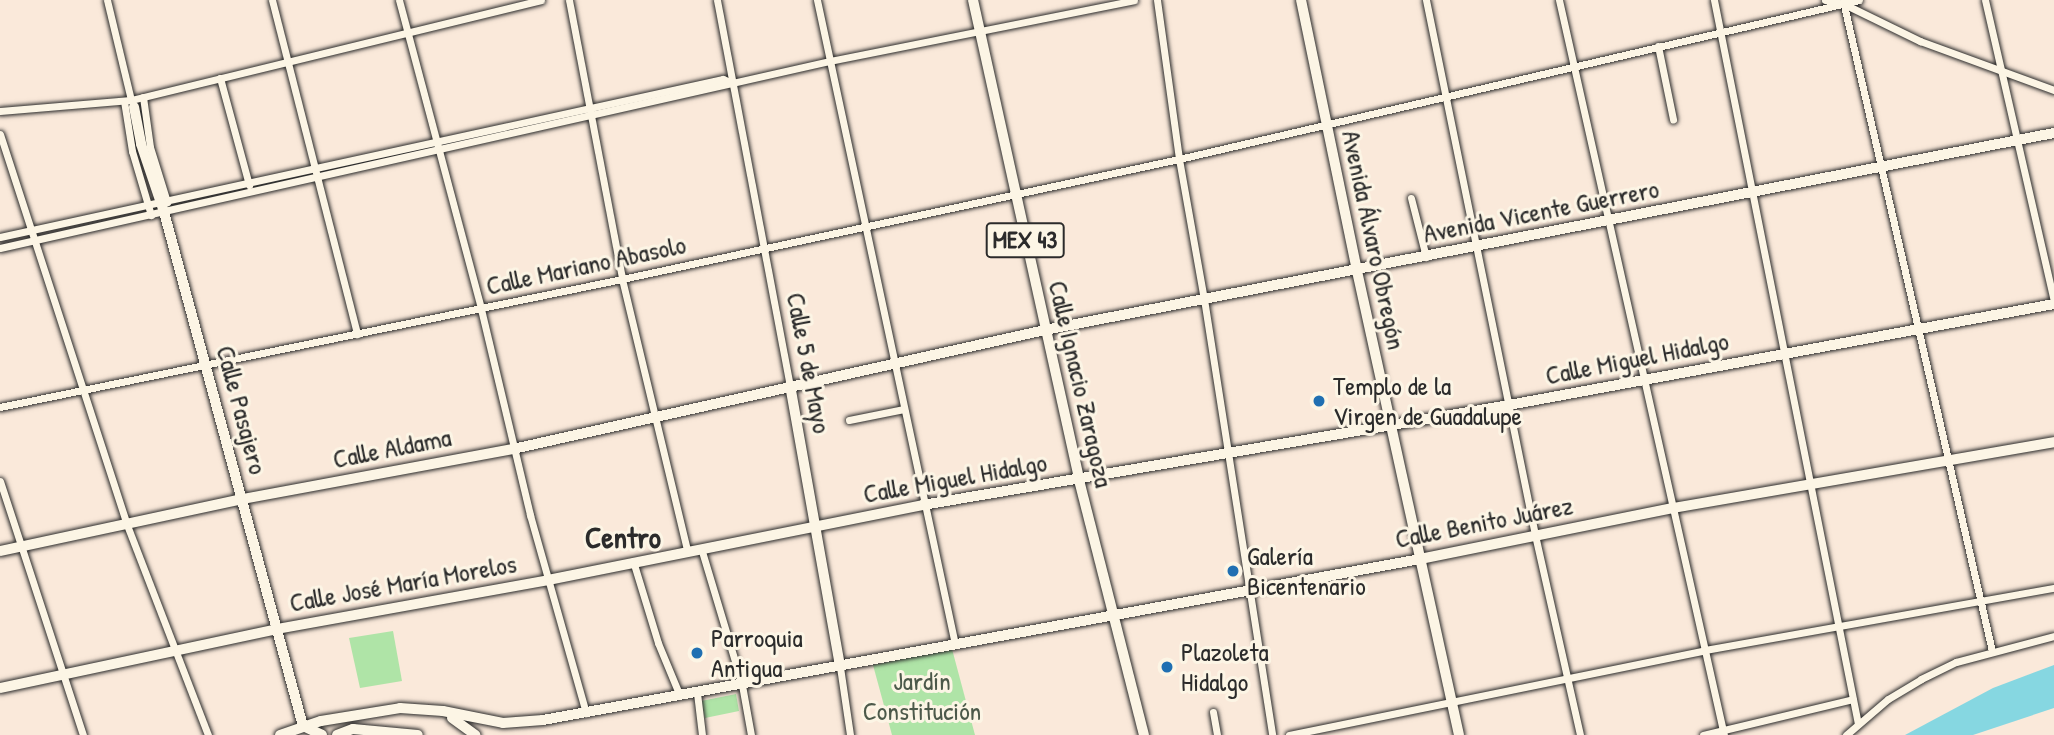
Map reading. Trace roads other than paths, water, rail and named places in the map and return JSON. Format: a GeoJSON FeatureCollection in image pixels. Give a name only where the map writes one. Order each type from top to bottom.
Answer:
{"type":"FeatureCollection","features":[{"type":"Feature","properties":{"kind":"street","name":"Calle Pasajero"},"geometry":{"type":"LineString","coordinates":[[107,0],[141,144],[206,365],[303,726]]}},
{"type":"Feature","properties":{"kind":"street"},"geometry":{"type":"LineString","coordinates":[[272,0],[357,334]]}},
{"type":"Feature","properties":{"kind":"street"},"geometry":{"type":"LineString","coordinates":[[399,0],[481,309],[513,449],[586,713]]}},
{"type":"Feature","properties":{"kind":"street"},"geometry":{"type":"LineString","coordinates":[[0,111],[130,102],[541,0]]}},
{"type":"Feature","properties":{"kind":"street"},"geometry":{"type":"LineString","coordinates":[[569,0],[622,279],[653,418],[687,550]]}},
{"type":"Feature","properties":{"kind":"street","name":"Calle 5 de Mayo"},"geometry":{"type":"LineString","coordinates":[[717,0],[790,385],[841,667],[850,735]]}},
{"type":"Feature","properties":{"kind":"street"},"geometry":{"type":"LineString","coordinates":[[817,0],[896,363],[923,505],[955,644]]}},
{"type":"Feature","properties":{"kind":"street","name":"Calle Ignacio Zaragoza"},"geometry":{"type":"LineString","coordinates":[[972,0],[1079,480],[1144,735]]}},
{"type":"Feature","properties":{"kind":"street"},"geometry":{"type":"LineString","coordinates":[[0,237],[161,206],[251,192],[723,79],[732,83],[1134,0]]}},
{"type":"Feature","properties":{"kind":"street"},"geometry":{"type":"LineString","coordinates":[[1157,0],[1179,159],[1204,299],[1272,735]]}},
{"type":"Feature","properties":{"kind":"street","name":"Avenida Álvaro Obregón"},"geometry":{"type":"LineString","coordinates":[[1301,0],[1357,271],[1459,735]]}},
{"type":"Feature","properties":{"kind":"street"},"geometry":{"type":"LineString","coordinates":[[1426,0],[1535,535],[1580,735]]}},
{"type":"Feature","properties":{"kind":"street"},"geometry":{"type":"LineString","coordinates":[[1559,0],[1724,733]]}},
{"type":"Feature","properties":{"kind":"street"},"geometry":{"type":"LineString","coordinates":[[1714,0],[1858,724]]}},
{"type":"Feature","properties":{"kind":"street"},"geometry":{"type":"LineString","coordinates":[[1825,0],[1844,2],[1920,41],[2001,73],[2054,90]]}},
{"type":"Feature","properties":{"kind":"street","name":"Calle Mariano Abasolo"},"geometry":{"type":"LineString","coordinates":[[0,407],[481,309],[1179,159],[1859,0]]}},
{"type":"Feature","properties":{"kind":"street"},"geometry":{"type":"LineString","coordinates":[[1984,0],[2054,303]]}},
{"type":"Feature","properties":{"kind":"street"},"geometry":{"type":"LineString","coordinates":[[1844,2],[1992,651]]}},
{"type":"Feature","properties":{"kind":"street"},"geometry":{"type":"LineString","coordinates":[[1658,46],[1673,120]]}},
{"type":"Feature","properties":{"kind":"street"},"geometry":{"type":"LineString","coordinates":[[220,78],[251,192]]}},
{"type":"Feature","properties":{"kind":"street"},"geometry":{"type":"LineString","coordinates":[[143,97],[161,206]]}},
{"type":"Feature","properties":{"kind":"street","name":"Avenida Vicente Guerrero"},"geometry":{"type":"LineString","coordinates":[[790,385],[1045,330],[2054,133]]}},
{"type":"Feature","properties":{"kind":"street"},"geometry":{"type":"LineString","coordinates":[[0,134],[127,525],[208,735]]}},
{"type":"Feature","properties":{"kind":"street"},"geometry":{"type":"LineString","coordinates":[[0,248],[151,215],[161,206],[248,183],[437,146]]}},
{"type":"Feature","properties":{"kind":"street"},"geometry":{"type":"LineString","coordinates":[[1411,198],[1426,257]]}},
{"type":"Feature","properties":{"kind":"street"},"geometry":{"type":"LineString","coordinates":[[151,215],[161,206]]}},
{"type":"Feature","properties":{"kind":"street","name":"Calle Miguel Hidalgo"},"geometry":{"type":"LineString","coordinates":[[815,526],[923,505],[1340,435],[1390,423],[1509,405],[2054,303]]}},
{"type":"Feature","properties":{"kind":"street","name":"Calle Aldama"},"geometry":{"type":"LineString","coordinates":[[0,551],[243,499],[513,449],[790,385]]}},
{"type":"Feature","properties":{"kind":"street"},"geometry":{"type":"LineString","coordinates":[[849,420],[904,409]]}},
{"type":"Feature","properties":{"kind":"street","name":"Calle Benito Juárez"},"geometry":{"type":"LineString","coordinates":[[280,735],[303,726],[400,708],[443,711],[503,723],[586,713],[1420,559],[1673,508],[2054,442]]}},
{"type":"Feature","properties":{"kind":"street"},"geometry":{"type":"LineString","coordinates":[[0,481],[83,735]]}},
{"type":"Feature","properties":{"kind":"street","name":"Calle José María Morelos"},"geometry":{"type":"LineString","coordinates":[[0,688],[277,629],[548,580],[815,526]]}},
{"type":"Feature","properties":{"kind":"street"},"geometry":{"type":"LineString","coordinates":[[700,548],[742,685],[751,735]]}},
{"type":"Feature","properties":{"kind":"street"},"geometry":{"type":"LineString","coordinates":[[633,561],[655,634],[680,696]]}},
{"type":"Feature","properties":{"kind":"street"},"geometry":{"type":"LineString","coordinates":[[1295,734],[1705,650],[2054,588]]}},
{"type":"Feature","properties":{"kind":"street"},"geometry":{"type":"LineString","coordinates":[[1846,735],[1888,699],[1956,662],[2054,636]]}},
{"type":"Feature","properties":{"kind":"street"},"geometry":{"type":"LineString","coordinates":[[697,694],[702,735]]}},
{"type":"Feature","properties":{"kind":"street"},"geometry":{"type":"LineString","coordinates":[[1703,735],[1724,733],[1853,699]]}},
{"type":"Feature","properties":{"kind":"street"},"geometry":{"type":"LineString","coordinates":[[443,711],[475,735]]}},
{"type":"Feature","properties":{"kind":"street"},"geometry":{"type":"LineString","coordinates":[[1213,712],[1217,735]]}},
{"type":"Feature","properties":{"kind":"street"},"geometry":{"type":"LineString","coordinates":[[339,733],[365,714]]}},
{"type":"Feature","properties":{"kind":"street"},"geometry":{"type":"LineString","coordinates":[[293,735],[303,726],[322,735]]}},
{"type":"Feature","properties":{"kind":"street"},"geometry":{"type":"LineString","coordinates":[[339,733],[353,729],[418,735]]}},
{"type":"Feature","properties":{"kind":"water"},"geometry":{"type":"Polygon","coordinates":[[[2054,665],[2054,708],[1973,735],[1905,735],[1993,688],[2054,665]]]}},
{"type":"Feature","properties":{"kind":"place","name":"Templo de la Virgen de Guadalupe"},"geometry":{"type":"Point","coordinates":[1319,401]}},
{"type":"Feature","properties":{"kind":"place","name":"Galería Bicentenario"},"geometry":{"type":"Point","coordinates":[1233,571]}},
{"type":"Feature","properties":{"kind":"place","name":"Parroquia Antigua"},"geometry":{"type":"Point","coordinates":[697,653]}},
{"type":"Feature","properties":{"kind":"place","name":"Plazoleta Hidalgo"},"geometry":{"type":"Point","coordinates":[1167,667]}},
{"type":"Feature","properties":{"kind":"district","name":"Centro"},"geometry":{"type":"Point","coordinates":[623,537]}},
{"type":"Feature","properties":{"kind":"park label","name":"Jardín Constitución"},"geometry":{"type":"Point","coordinates":[922,696]}}]}
